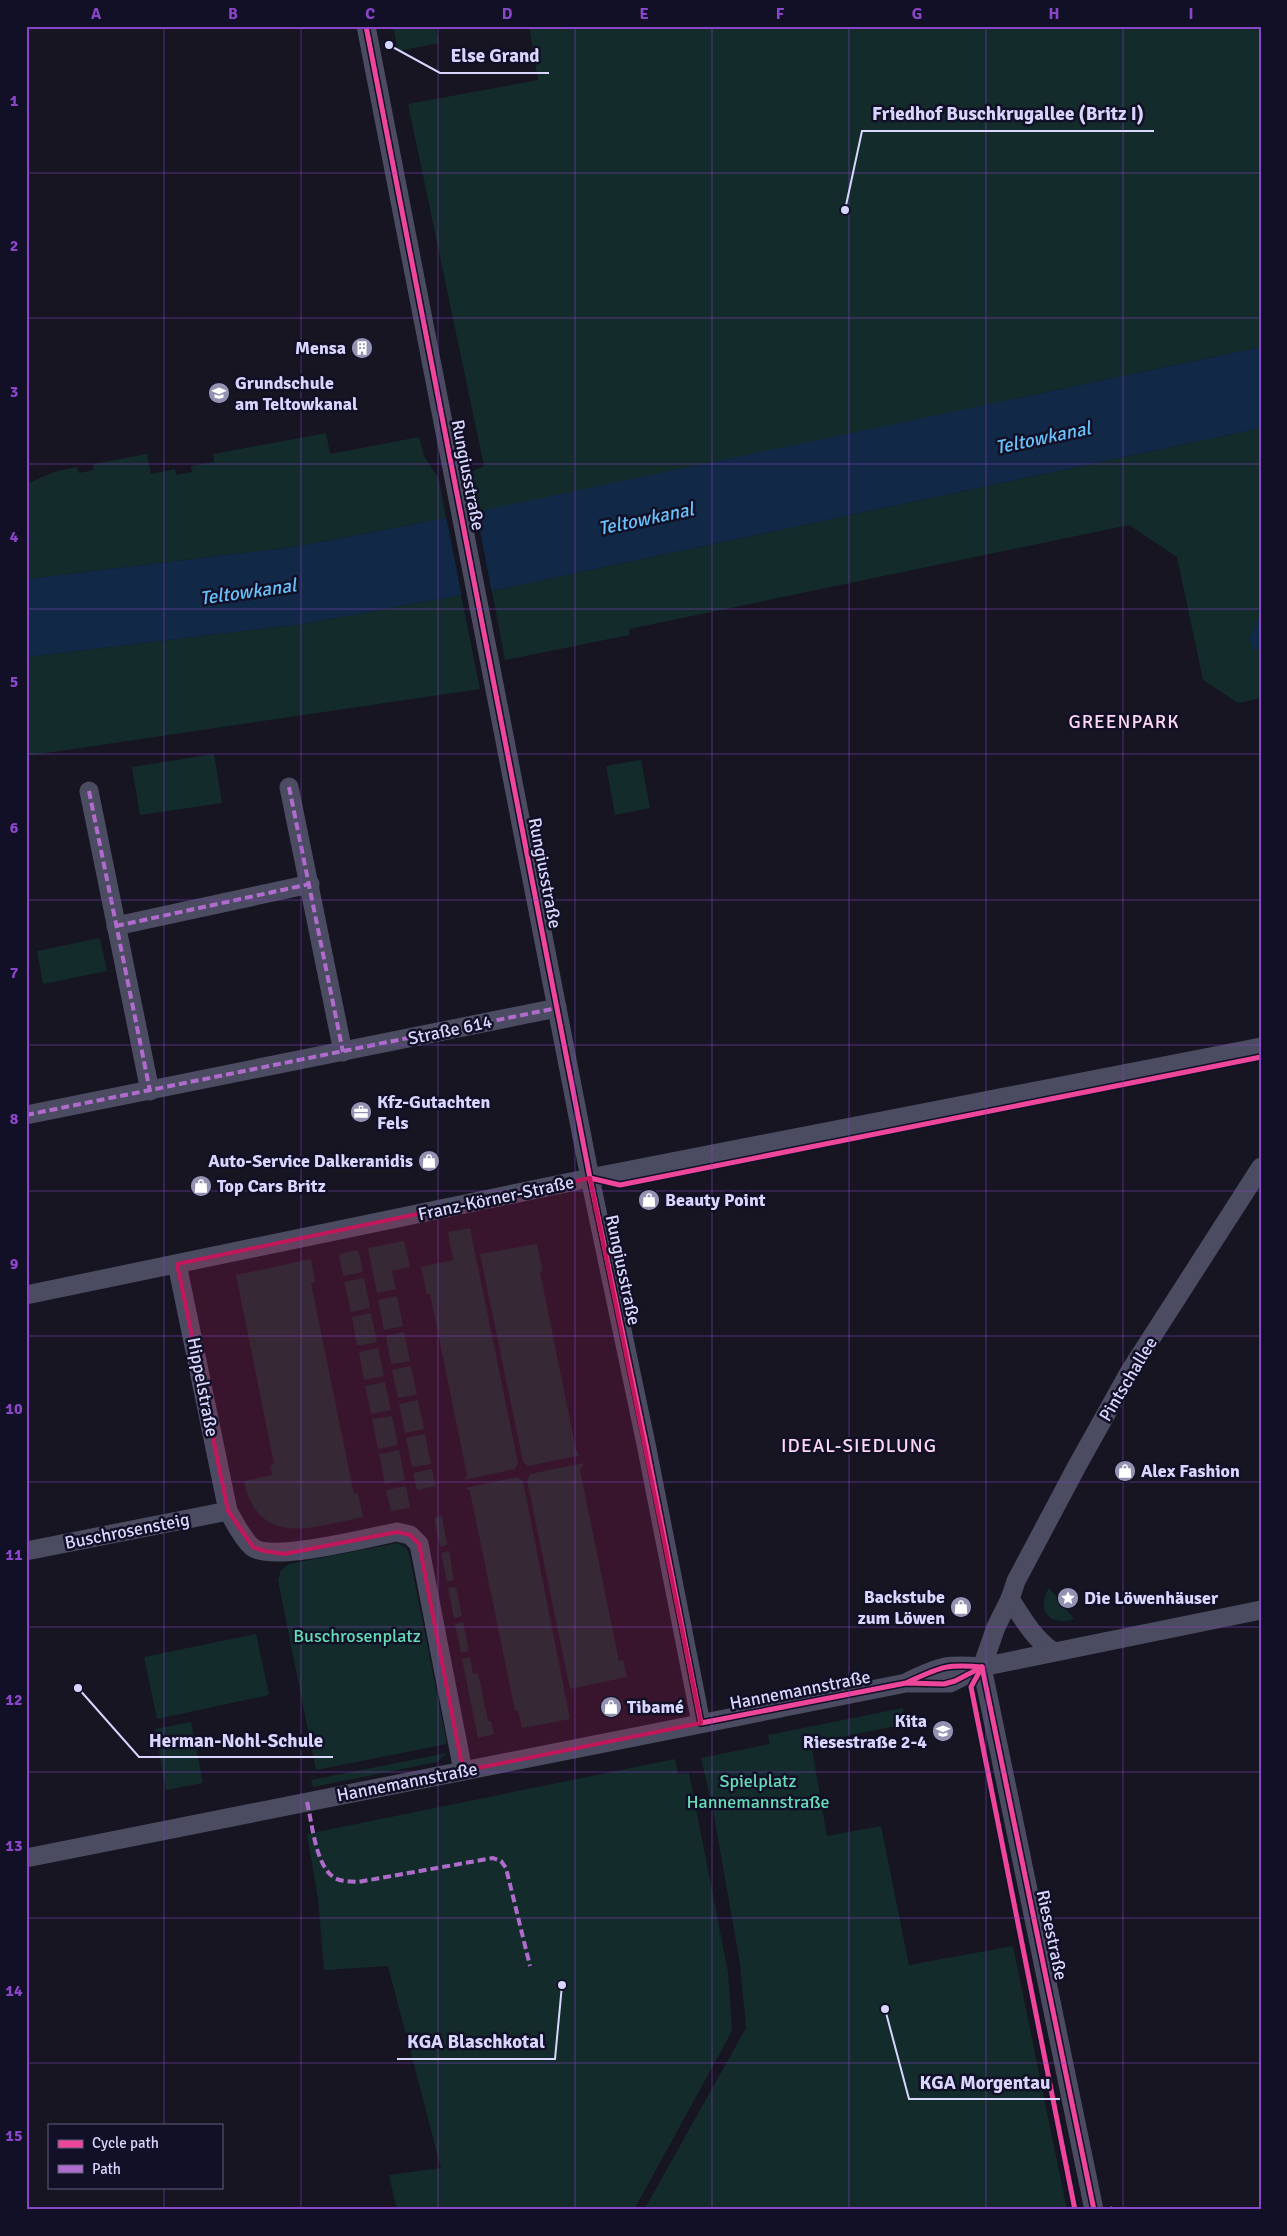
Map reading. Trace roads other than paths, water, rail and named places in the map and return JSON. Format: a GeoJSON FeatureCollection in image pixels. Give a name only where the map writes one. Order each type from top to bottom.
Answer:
{"type":"FeatureCollection","features":[{"type":"Feature","properties":{"kind":"street","name":"Rungiusstraße"},"geometry":{"type":"LineString","coordinates":[[366,26],[590,1178],[701,1723]]}},
{"type":"Feature","properties":{"kind":"street"},"geometry":{"type":"LineString","coordinates":[[290,787],[343,1052]]}},
{"type":"Feature","properties":{"kind":"street"},"geometry":{"type":"LineString","coordinates":[[89,791],[150,1090]]}},
{"type":"Feature","properties":{"kind":"street"},"geometry":{"type":"LineString","coordinates":[[116,926],[310,884]]}},
{"type":"Feature","properties":{"kind":"street","name":"Straße 614"},"geometry":{"type":"LineString","coordinates":[[26,1115],[557,1008]]}},
{"type":"Feature","properties":{"kind":"street","name":"Franz-Körner-Straße"},"geometry":{"type":"LineString","coordinates":[[26,1295],[590,1178],[1261,1047]]}},
{"type":"Feature","properties":{"kind":"street","name":"Pintschallee"},"geometry":{"type":"LineString","coordinates":[[982,1667],[996,1627],[1010,1599],[1016,1581],[1130,1371],[1261,1167]]}},
{"type":"Feature","properties":{"kind":"street","name":"Hippelstraße"},"geometry":{"type":"LineString","coordinates":[[177,1264],[228,1511]]}},
{"type":"Feature","properties":{"kind":"street"},"geometry":{"type":"LineString","coordinates":[[228,1511],[253,1548],[284,1554],[397,1532],[410,1535],[418,1544],[463,1771]]}},
{"type":"Feature","properties":{"kind":"street","name":"Buschrosensteig"},"geometry":{"type":"LineString","coordinates":[[26,1551],[228,1511]]}},
{"type":"Feature","properties":{"kind":"street"},"geometry":{"type":"LineString","coordinates":[[1010,1599],[1030,1631],[1039,1642],[1052,1651]]}},
{"type":"Feature","properties":{"kind":"street","name":"Hannemannstraße"},"geometry":{"type":"LineString","coordinates":[[26,1858],[906,1683],[950,1683],[982,1667],[1052,1651],[1261,1610]]}},
{"type":"Feature","properties":{"kind":"street","name":"Riesestraße"},"geometry":{"type":"LineString","coordinates":[[982,1667],[1094,2210]]}},
{"type":"Feature","properties":{"kind":"water","name":"Teltowkanal"},"geometry":{"type":"Polygon","coordinates":[[[1261,347],[1261,428],[492,591],[303,624],[26,657],[26,579],[294,547],[446,518],[1261,347]]]}},
{"type":"Feature","properties":{"kind":"water"},"geometry":{"type":"Polygon","coordinates":[[[1261,612],[1261,650],[1254,650],[1249,639],[1261,612]]]}},
{"type":"Feature","properties":{"kind":"place","name":"Else Grand"},"geometry":{"type":"Point","coordinates":[389,45]}},
{"type":"Feature","properties":{"kind":"place","name":"Friedhof Buschkrugallee (Britz I)"},"geometry":{"type":"Point","coordinates":[845,210]}},
{"type":"Feature","properties":{"kind":"place","name":"Mensa"},"geometry":{"type":"Point","coordinates":[362,348]}},
{"type":"Feature","properties":{"kind":"place","name":"Grundschule am Teltowkanal"},"geometry":{"type":"Point","coordinates":[219,393]}},
{"type":"Feature","properties":{"kind":"place","name":"Kfz-Gutachten Fels"},"geometry":{"type":"Point","coordinates":[361,1112]}},
{"type":"Feature","properties":{"kind":"place","name":"Auto-Service Dalkeranidis"},"geometry":{"type":"Point","coordinates":[429,1161]}},
{"type":"Feature","properties":{"kind":"place","name":"Top Cars Britz"},"geometry":{"type":"Point","coordinates":[201,1186]}},
{"type":"Feature","properties":{"kind":"place","name":"Beauty Point"},"geometry":{"type":"Point","coordinates":[649,1200]}},
{"type":"Feature","properties":{"kind":"place","name":"Alex Fashion"},"geometry":{"type":"Point","coordinates":[1125,1471]}},
{"type":"Feature","properties":{"kind":"place","name":"Die Löwenhäuser"},"geometry":{"type":"Point","coordinates":[1068,1598]}},
{"type":"Feature","properties":{"kind":"place","name":"Backstube zum Löwen"},"geometry":{"type":"Point","coordinates":[961,1607]}},
{"type":"Feature","properties":{"kind":"place","name":"Herman-Nohl-Schule"},"geometry":{"type":"Point","coordinates":[78,1688]}},
{"type":"Feature","properties":{"kind":"place","name":"Tibamé"},"geometry":{"type":"Point","coordinates":[611,1707]}},
{"type":"Feature","properties":{"kind":"place","name":"Kita Riesestraße 2-4"},"geometry":{"type":"Point","coordinates":[943,1731]}},
{"type":"Feature","properties":{"kind":"place","name":"KGA Blaschkotal"},"geometry":{"type":"Point","coordinates":[562,1985]}},
{"type":"Feature","properties":{"kind":"place","name":"KGA Morgentau"},"geometry":{"type":"Point","coordinates":[885,2009]}},
{"type":"Feature","properties":{"kind":"district","name":"GREENPARK"},"geometry":{"type":"Point","coordinates":[1124,722]}},
{"type":"Feature","properties":{"kind":"district","name":"IDEAL-SIEDLUNG"},"geometry":{"type":"Point","coordinates":[859,1446]}},
{"type":"Feature","properties":{"kind":"park label","name":"Buschrosenplatz"},"geometry":{"type":"Point","coordinates":[357,1636]}},
{"type":"Feature","properties":{"kind":"park label","name":"Spielplatz Hannemannstraße"},"geometry":{"type":"Point","coordinates":[758,1791]}}]}
